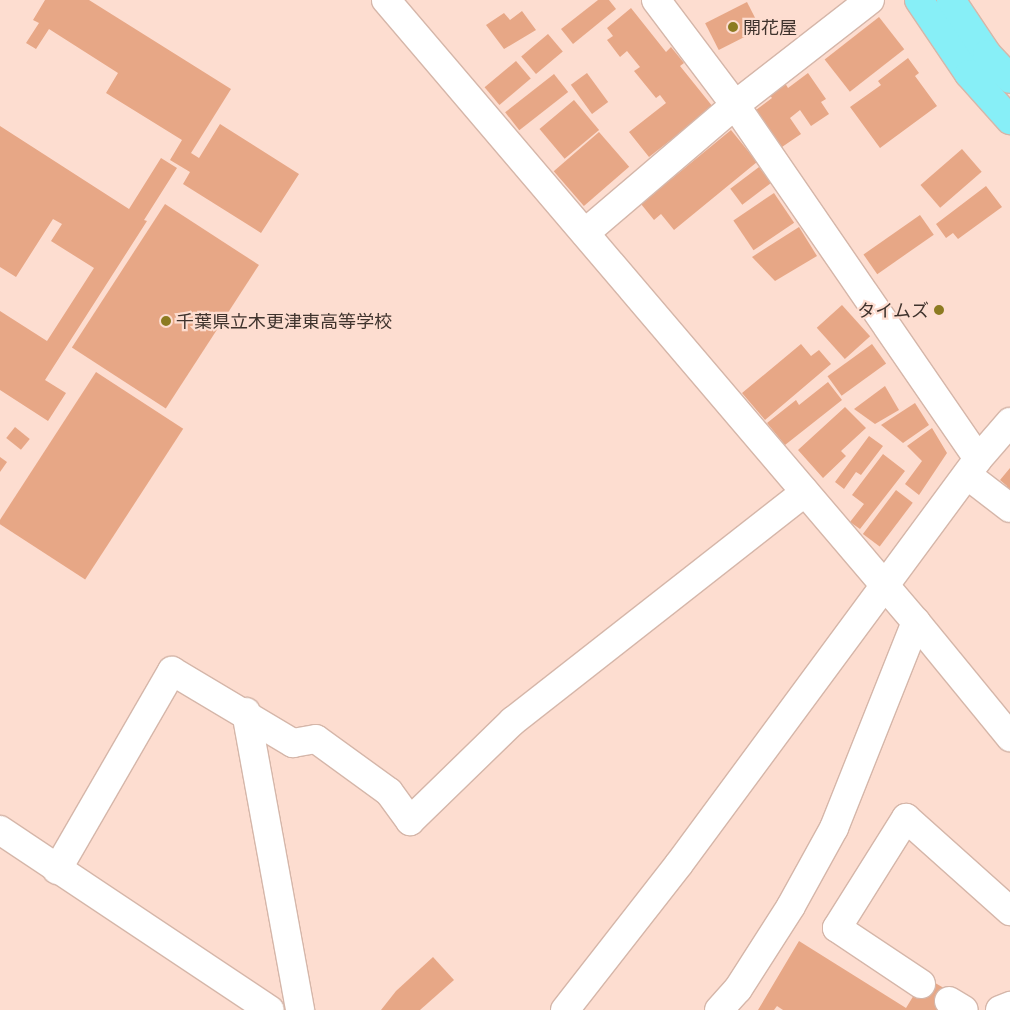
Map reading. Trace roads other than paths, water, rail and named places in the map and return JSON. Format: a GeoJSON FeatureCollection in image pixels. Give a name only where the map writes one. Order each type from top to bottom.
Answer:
{"type":"FeatureCollection","features":[{"type":"Feature","properties":{"kind":"main road"},"geometry":{"type":"LineString","coordinates":[[919,0],[969,74],[1010,120]]}},
{"type":"Feature","properties":{"kind":"main road"},"geometry":{"type":"LineString","coordinates":[[951,0],[987,54],[1010,79]]}},
{"type":"Feature","properties":{"kind":"street"},"geometry":{"type":"LineString","coordinates":[[386,0],[885,585],[1010,737]]}},
{"type":"Feature","properties":{"kind":"street"},"geometry":{"type":"LineString","coordinates":[[585,233],[735,105],[870,0]]}},
{"type":"Feature","properties":{"kind":"street"},"geometry":{"type":"LineString","coordinates":[[666,6],[735,105],[972,467],[1010,508]]}},
{"type":"Feature","properties":{"kind":"street"},"geometry":{"type":"LineString","coordinates":[[565,1010],[679,864],[972,467],[1010,422]]}},
{"type":"Feature","properties":{"kind":"street"},"geometry":{"type":"LineString","coordinates":[[57,870],[172,671],[246,712],[293,743],[316,739],[389,792],[410,821],[513,721],[804,492]]}},
{"type":"Feature","properties":{"kind":"street"},"geometry":{"type":"LineString","coordinates":[[720,1010],[738,989],[791,906],[834,828],[916,622]]}},
{"type":"Feature","properties":{"kind":"street"},"geometry":{"type":"LineString","coordinates":[[246,712],[300,1010]]}},
{"type":"Feature","properties":{"kind":"street"},"geometry":{"type":"LineString","coordinates":[[921,984],[837,928],[906,818],[1010,911]]}},
{"type":"Feature","properties":{"kind":"street"},"geometry":{"type":"LineString","coordinates":[[0,830],[57,870],[270,1010]]}},
{"type":"Feature","properties":{"kind":"street"},"geometry":{"type":"LineString","coordinates":[[1000,1010],[1010,1006]]}},
{"type":"Feature","properties":{"kind":"place","name":"開花屋"},"geometry":{"type":"Point","coordinates":[733,27]}},
{"type":"Feature","properties":{"kind":"place","name":"タイムズ"},"geometry":{"type":"Point","coordinates":[939,310]}},
{"type":"Feature","properties":{"kind":"place","name":"千葉県立木更津東高等学校"},"geometry":{"type":"Point","coordinates":[166,321]}}]}
